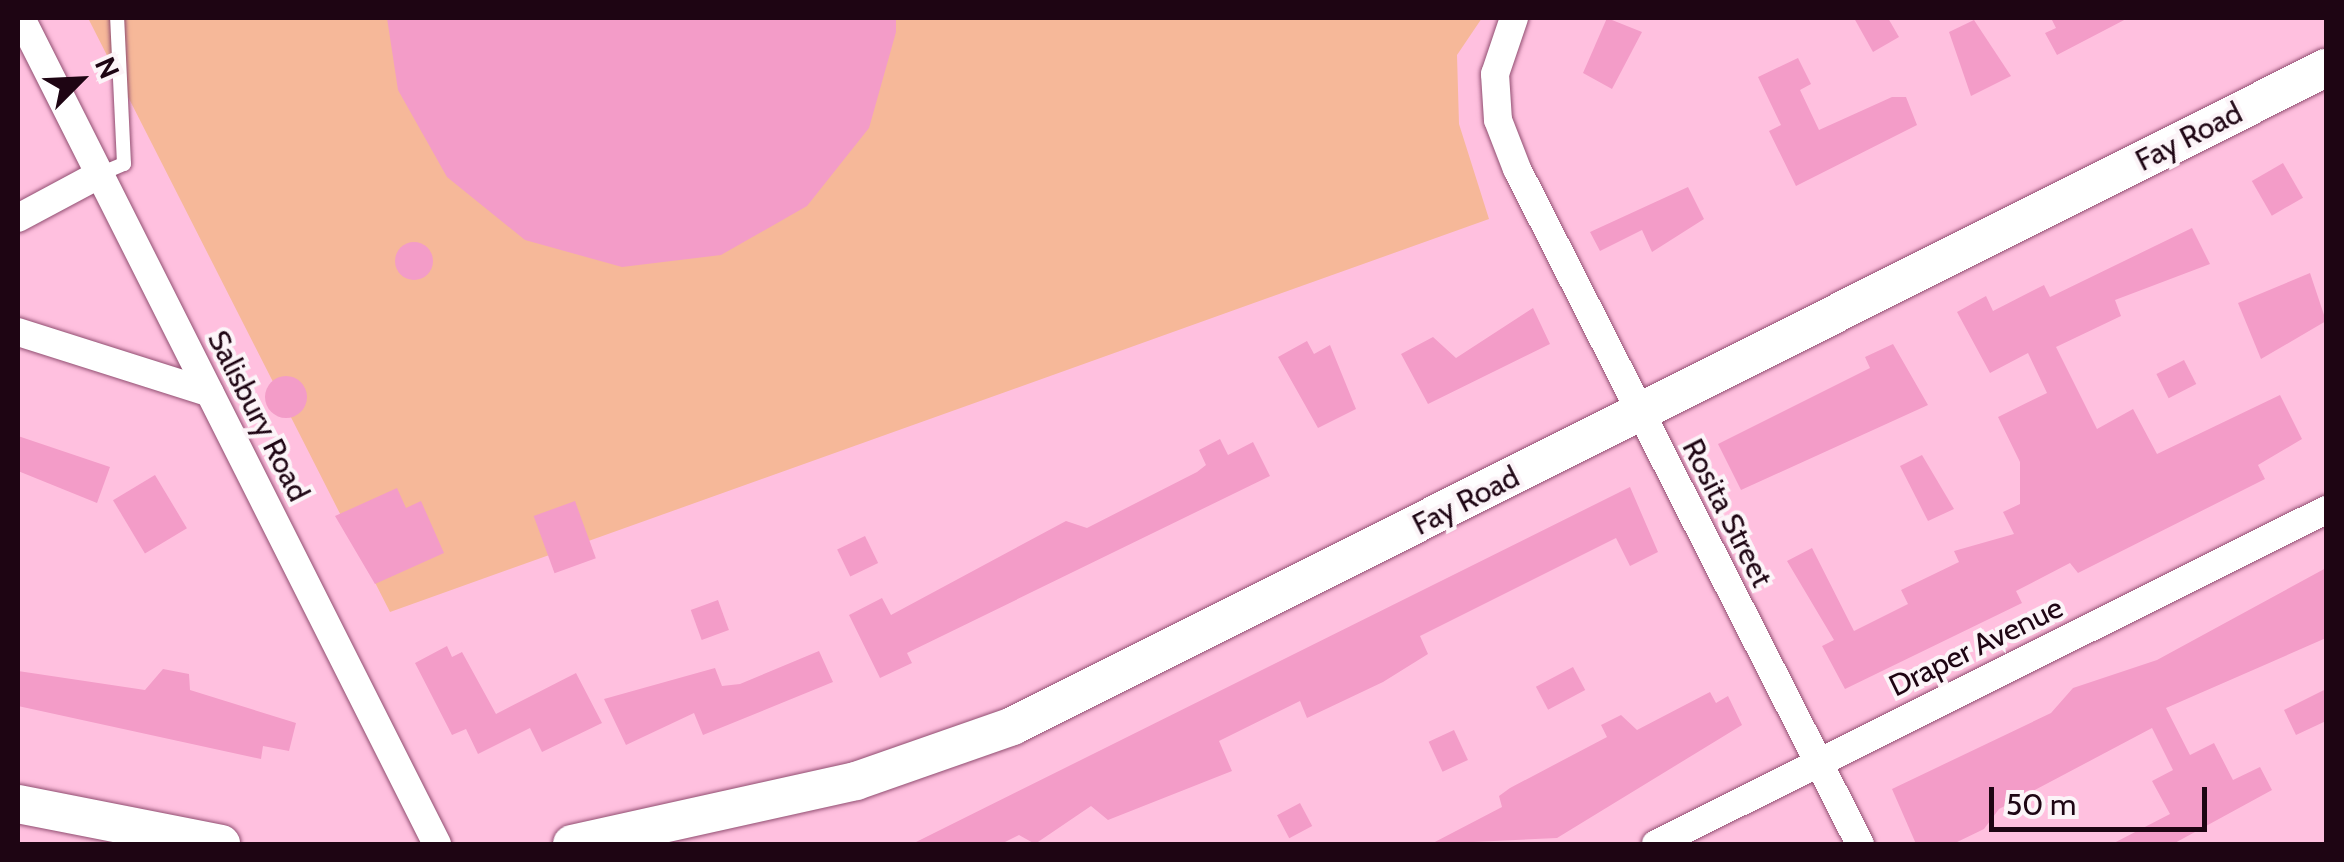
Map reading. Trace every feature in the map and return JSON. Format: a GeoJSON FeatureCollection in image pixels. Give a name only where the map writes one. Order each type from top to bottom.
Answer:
{"type":"FeatureCollection","features":[{"type":"Feature","properties":{"kind":"street","name":"Salisbury Road"},"geometry":{"type":"LineString","coordinates":[[21,18],[436,844]]}},
{"type":"Feature","properties":{"kind":"street","name":"Rosita Street"},"geometry":{"type":"LineString","coordinates":[[1514,18],[1495,74],[1498,120],[1537,211],[1860,844]]}},
{"type":"Feature","properties":{"kind":"street","name":"Fay Road"},"geometry":{"type":"LineString","coordinates":[[572,844],[856,781],[1013,726],[2326,68]]}},
{"type":"Feature","properties":{"kind":"street"},"geometry":{"type":"LineString","coordinates":[[18,218],[100,174]]}},
{"type":"Feature","properties":{"kind":"street"},"geometry":{"type":"LineString","coordinates":[[18,332],[210,394]]}},
{"type":"Feature","properties":{"kind":"street","name":"Draper Avenue"},"geometry":{"type":"LineString","coordinates":[[1656,844],[2326,510]]}},
{"type":"Feature","properties":{"kind":"street"},"geometry":{"type":"LineString","coordinates":[[18,804],[221,844]]}},
{"type":"Feature","properties":{"kind":"lane"},"geometry":{"type":"LineString","coordinates":[[100,174],[124,164],[117,18]]}},
{"type":"Feature","properties":{"kind":"shaded area"},"geometry":{"type":"Polygon","coordinates":[[[88,18],[1482,18],[1457,55],[1459,124],[1489,219],[390,612],[88,18]]]}},
{"type":"Feature","properties":{"kind":"building"},"geometry":{"type":"Polygon","coordinates":[[[387,18],[896,18],[896,32],[869,128],[807,206],[721,255],[622,267],[525,240],[447,177],[398,90],[387,18]]]}},
{"type":"Feature","properties":{"kind":"building"},"geometry":{"type":"Polygon","coordinates":[[[1607,18],[1642,32],[1612,89],[1583,73],[1607,18]]]}},
{"type":"Feature","properties":{"kind":"building"},"geometry":{"type":"Polygon","coordinates":[[[1854,18],[1888,18],[1899,37],[1873,52],[1854,18]]]}},
{"type":"Feature","properties":{"kind":"building"},"geometry":{"type":"Polygon","coordinates":[[[2051,18],[2128,18],[2057,55],[2045,33],[2056,28],[2051,18]]]}},
{"type":"Feature","properties":{"kind":"building"},"geometry":{"type":"Polygon","coordinates":[[[1974,20],[2011,76],[1971,96],[1949,32],[1974,20]]]}},
{"type":"Feature","properties":{"kind":"building"},"geometry":{"type":"Polygon","coordinates":[[[1798,58],[1811,84],[1800,90],[1819,130],[1892,97],[1906,97],[1917,125],[1796,186],[1769,131],[1781,125],[1758,77],[1798,58]]]}},
{"type":"Feature","properties":{"kind":"building"},"geometry":{"type":"Polygon","coordinates":[[[2283,163],[2303,198],[2272,216],[2252,181],[2283,163]]]}},
{"type":"Feature","properties":{"kind":"building"},"geometry":{"type":"Polygon","coordinates":[[[1688,187],[1704,219],[1652,252],[1642,230],[1600,251],[1590,232],[1688,187]]]}},
{"type":"Feature","properties":{"kind":"building"},"geometry":{"type":"Polygon","coordinates":[[[2192,228],[2210,264],[2115,300],[2121,316],[2056,347],[2097,429],[2133,409],[2157,454],[2280,395],[2302,439],[2258,465],[2265,479],[2078,573],[2070,563],[2016,591],[2022,603],[1845,689],[1822,646],[1834,640],[1787,561],[1812,548],[1854,631],[1908,604],[1901,590],[1959,562],[1954,551],[2014,534],[2003,512],[2020,504],[2020,462],[1998,417],[2047,393],[2028,353],[1990,373],[1957,312],[1986,296],[1993,311],[2044,285],[2050,297],[2192,228]]]}},
{"type":"Feature","properties":{"kind":"building"},"geometry":{"type":"Polygon","coordinates":[[[414,242],[428,247],[433,261],[428,275],[414,280],[400,275],[395,261],[400,247],[414,242]]]}},
{"type":"Feature","properties":{"kind":"building"},"geometry":{"type":"Polygon","coordinates":[[[2310,273],[2326,321],[2261,359],[2238,303],[2310,273]]]}},
{"type":"Feature","properties":{"kind":"building"},"geometry":{"type":"Polygon","coordinates":[[[1533,308],[1550,344],[1428,404],[1401,354],[1433,337],[1456,358],[1533,308]]]}},
{"type":"Feature","properties":{"kind":"building"},"geometry":{"type":"Polygon","coordinates":[[[1307,341],[1314,354],[1330,345],[1356,409],[1318,428],[1278,357],[1307,341]]]}},
{"type":"Feature","properties":{"kind":"building"},"geometry":{"type":"Polygon","coordinates":[[[1893,344],[1928,405],[1741,490],[1718,444],[1870,368],[1865,357],[1893,344]]]}},
{"type":"Feature","properties":{"kind":"building"},"geometry":{"type":"Polygon","coordinates":[[[2184,360],[2196,384],[2169,398],[2156,374],[2184,360]]]}},
{"type":"Feature","properties":{"kind":"building"},"geometry":{"type":"Polygon","coordinates":[[[286,376],[301,382],[307,397],[301,412],[286,418],[271,412],[265,397],[271,382],[286,376]]]}},
{"type":"Feature","properties":{"kind":"building"},"geometry":{"type":"Polygon","coordinates":[[[18,436],[110,467],[97,503],[18,471],[18,436]]]}},
{"type":"Feature","properties":{"kind":"building"},"geometry":{"type":"Polygon","coordinates":[[[1220,439],[1228,455],[1253,442],[1270,476],[907,653],[912,663],[880,678],[849,615],[882,598],[891,615],[1066,521],[1087,528],[1197,472],[1206,465],[1199,450],[1220,439]]]}},
{"type":"Feature","properties":{"kind":"building"},"geometry":{"type":"Polygon","coordinates":[[[1922,455],[1954,509],[1928,521],[1900,466],[1922,455]]]}},
{"type":"Feature","properties":{"kind":"building"},"geometry":{"type":"Polygon","coordinates":[[[155,475],[187,528],[145,553],[113,500],[155,475]]]}},
{"type":"Feature","properties":{"kind":"building"},"geometry":{"type":"Polygon","coordinates":[[[1630,487],[1658,552],[1630,566],[1616,538],[1420,636],[1428,654],[1383,682],[1307,718],[1300,701],[1219,741],[1232,771],[1108,820],[1091,806],[1035,844],[1019,835],[1001,844],[912,844],[1630,487]]]}},
{"type":"Feature","properties":{"kind":"building"},"geometry":{"type":"Polygon","coordinates":[[[397,488],[406,508],[421,501],[444,553],[375,584],[335,516],[397,488]]]}},
{"type":"Feature","properties":{"kind":"building"},"geometry":{"type":"Polygon","coordinates":[[[575,501],[596,558],[555,573],[534,516],[575,501]]]}},
{"type":"Feature","properties":{"kind":"building"},"geometry":{"type":"Polygon","coordinates":[[[865,536],[878,563],[850,577],[837,550],[865,536]]]}},
{"type":"Feature","properties":{"kind":"building"},"geometry":{"type":"Polygon","coordinates":[[[2326,568],[2326,638],[2166,708],[2190,755],[2214,743],[2233,780],[2260,767],[2272,790],[2173,844],[2112,844],[2170,814],[2152,781],[2173,770],[2152,728],[1999,809],[1984,829],[1953,844],[1916,844],[1892,789],[2051,713],[2073,688],[2157,660],[2326,568]]]}},
{"type":"Feature","properties":{"kind":"building"},"geometry":{"type":"Polygon","coordinates":[[[718,600],[729,630],[702,640],[691,610],[718,600]]]}},
{"type":"Feature","properties":{"kind":"building"},"geometry":{"type":"Polygon","coordinates":[[[447,646],[452,657],[462,652],[496,714],[576,673],[602,723],[542,752],[530,728],[478,754],[466,729],[452,735],[415,663],[447,646]]]}},
{"type":"Feature","properties":{"kind":"building"},"geometry":{"type":"Polygon","coordinates":[[[819,651],[833,682],[703,735],[694,713],[626,745],[604,699],[715,668],[722,686],[740,684],[819,651]]]}},
{"type":"Feature","properties":{"kind":"building"},"geometry":{"type":"Polygon","coordinates":[[[1573,667],[1585,690],[1548,710],[1536,687],[1573,667]]]}},
{"type":"Feature","properties":{"kind":"building"},"geometry":{"type":"Polygon","coordinates":[[[163,669],[189,674],[190,690],[296,723],[289,751],[263,746],[261,759],[18,706],[18,671],[145,690],[163,669]]]}},
{"type":"Feature","properties":{"kind":"building"},"geometry":{"type":"Polygon","coordinates":[[[2326,689],[2326,721],[2296,735],[2284,710],[2326,689]]]}},
{"type":"Feature","properties":{"kind":"building"},"geometry":{"type":"Polygon","coordinates":[[[1710,692],[1716,703],[1728,696],[1742,725],[1557,838],[1431,844],[1502,807],[1499,796],[1510,788],[1607,737],[1601,725],[1621,715],[1637,730],[1710,692]]]}},
{"type":"Feature","properties":{"kind":"building"},"geometry":{"type":"Polygon","coordinates":[[[1454,730],[1468,760],[1443,772],[1429,742],[1454,730]]]}},
{"type":"Feature","properties":{"kind":"building"},"geometry":{"type":"Polygon","coordinates":[[[1300,803],[1312,826],[1289,838],[1277,815],[1300,803]]]}}]}
